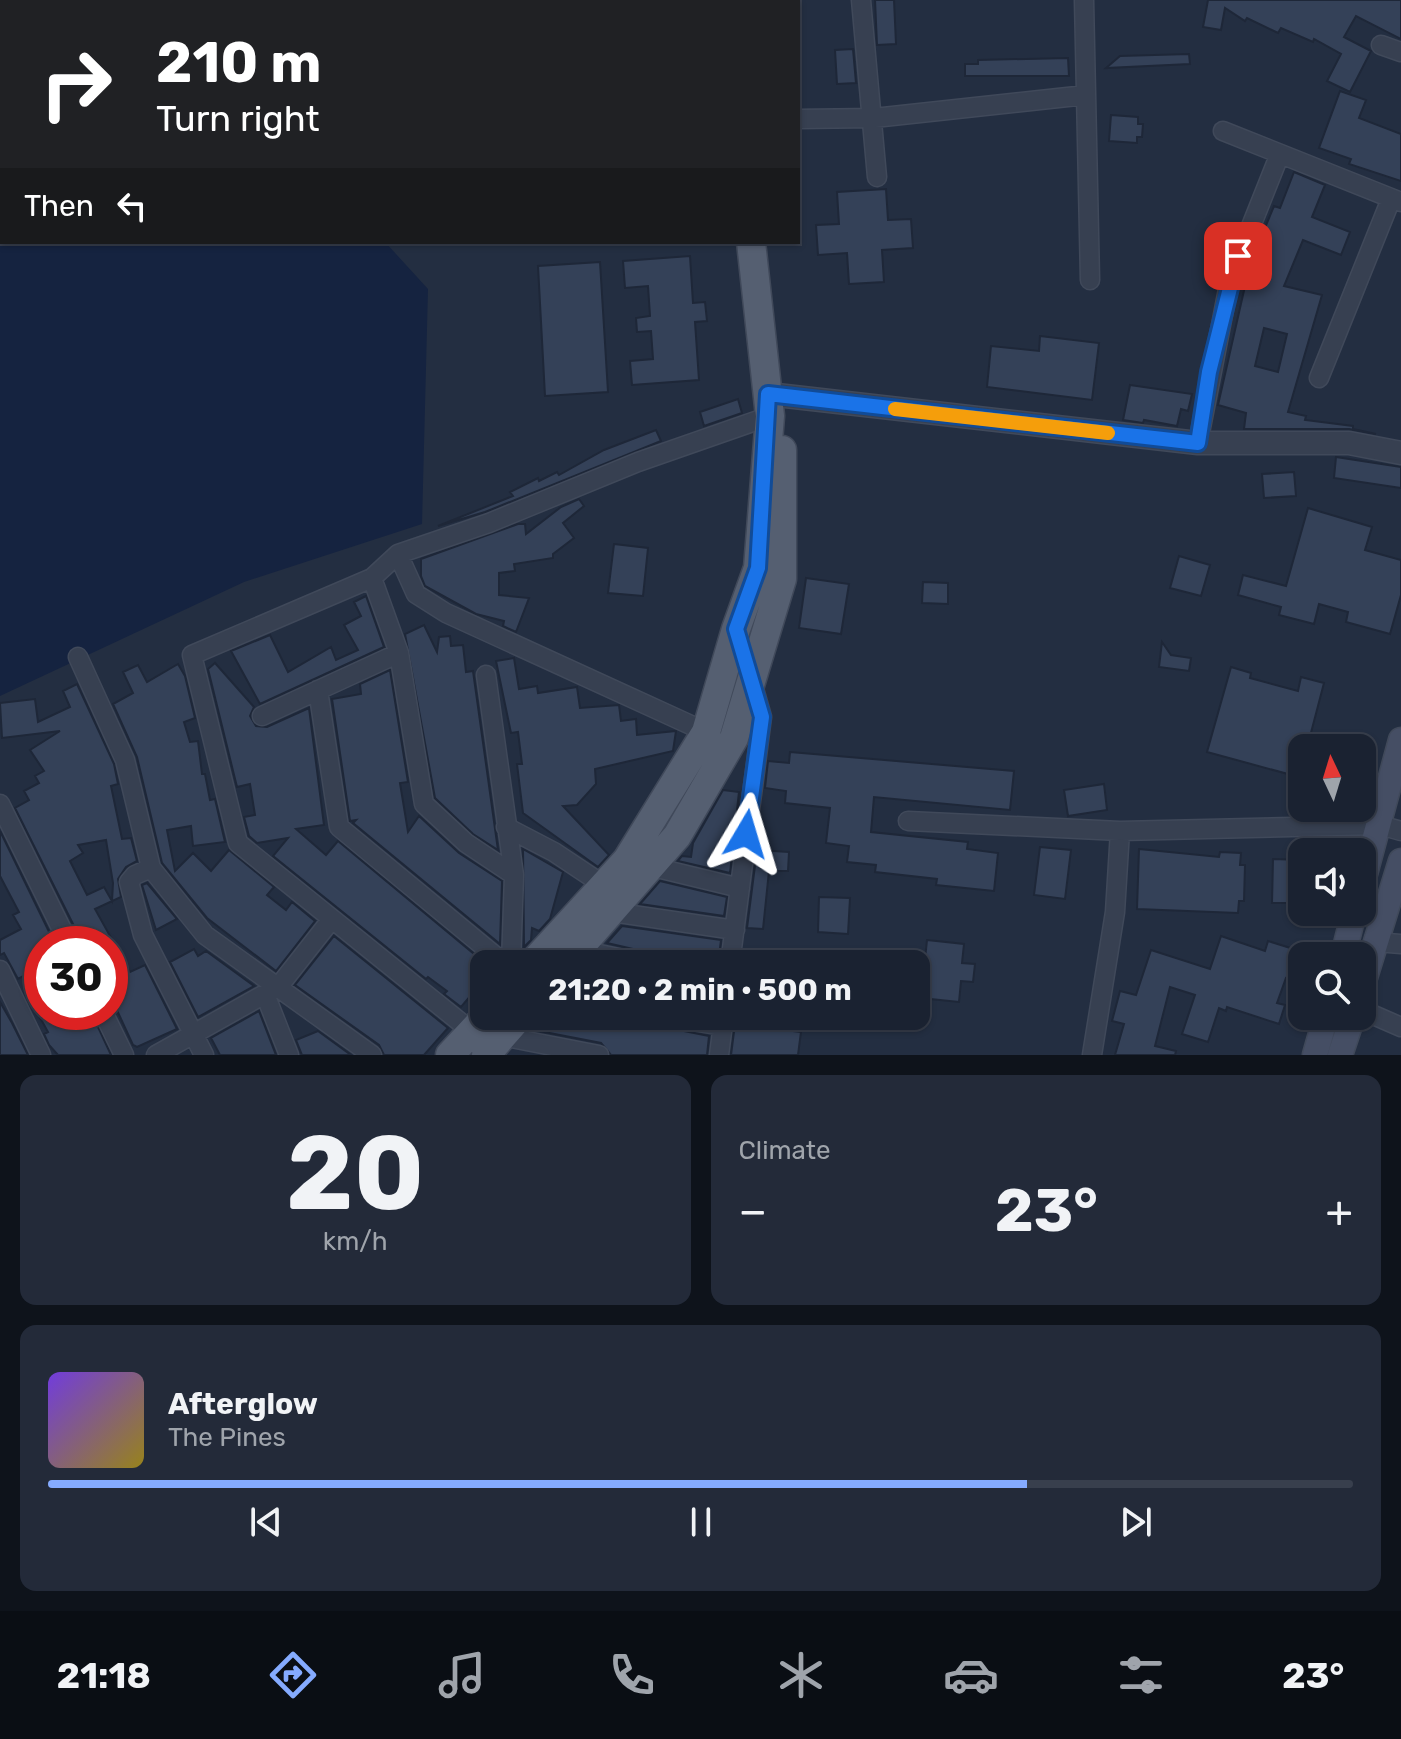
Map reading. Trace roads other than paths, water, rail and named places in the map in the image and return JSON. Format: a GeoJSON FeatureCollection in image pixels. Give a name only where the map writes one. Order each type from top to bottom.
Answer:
{"type":"FeatureCollection","features":[{"type":"Feature","properties":{"kind":"main road"},"geometry":{"type":"LineString","coordinates":[[560,950],[639,863],[677,836],[734,738],[782,579],[784,479],[751,244]]}},
{"type":"Feature","properties":{"kind":"main road"},"geometry":{"type":"LineString","coordinates":[[639,863],[706,732],[736,629],[758,568],[772,402],[769,244]]}},
{"type":"Feature","properties":{"kind":"main road"},"geometry":{"type":"LineString","coordinates":[[1376,856],[1390,828],[1401,740]]}},
{"type":"Feature","properties":{"kind":"main road"},"geometry":{"type":"LineString","coordinates":[[1376,942],[1401,861]]}},
{"type":"Feature","properties":{"kind":"main road"},"geometry":{"type":"LineString","coordinates":[[1315,1055],[1322,1030]]}},
{"type":"Feature","properties":{"kind":"main road"},"geometry":{"type":"LineString","coordinates":[[1340,1055],[1348,1030]]}},
{"type":"Feature","properties":{"kind":"main road"},"geometry":{"type":"LineString","coordinates":[[450,1055],[493,1031]]}},
{"type":"Feature","properties":{"kind":"street"},"geometry":{"type":"LineString","coordinates":[[861,0],[877,177]]}},
{"type":"Feature","properties":{"kind":"street"},"geometry":{"type":"LineString","coordinates":[[1084,0],[1090,280]]}},
{"type":"Feature","properties":{"kind":"street"},"geometry":{"type":"LineString","coordinates":[[1381,45],[1401,52]]}},
{"type":"Feature","properties":{"kind":"street"},"geometry":{"type":"LineString","coordinates":[[800,119],[874,118],[1086,95]]}},
{"type":"Feature","properties":{"kind":"street"},"geometry":{"type":"LineString","coordinates":[[1223,131],[1279,156],[1396,200],[1319,378]]}},
{"type":"Feature","properties":{"kind":"street"},"geometry":{"type":"LineString","coordinates":[[1198,443],[1230,279],[1279,156]]}},
{"type":"Feature","properties":{"kind":"street"},"geometry":{"type":"LineString","coordinates":[[599,1055],[493,1031],[331,920],[238,843],[192,655],[372,578],[398,554],[772,402],[1198,443],[1349,443],[1401,453]]}},
{"type":"Feature","properties":{"kind":"street"},"geometry":{"type":"LineString","coordinates":[[398,554],[416,594],[446,613],[706,732]]}},
{"type":"Feature","properties":{"kind":"street"},"geometry":{"type":"LineString","coordinates":[[372,578],[399,653],[424,804],[466,843],[514,875]]}},
{"type":"Feature","properties":{"kind":"street"},"geometry":{"type":"LineString","coordinates":[[732,950],[762,717],[736,629]]}},
{"type":"Feature","properties":{"kind":"street"},"geometry":{"type":"LineString","coordinates":[[262,716],[399,653]]}},
{"type":"Feature","properties":{"kind":"street"},"geometry":{"type":"LineString","coordinates":[[78,657],[125,760],[151,868],[205,935],[272,990],[372,1055]]}},
{"type":"Feature","properties":{"kind":"street"},"geometry":{"type":"LineString","coordinates":[[486,675],[514,875],[511,950]]}},
{"type":"Feature","properties":{"kind":"street"},"geometry":{"type":"LineString","coordinates":[[318,690],[339,827],[488,950]]}},
{"type":"Feature","properties":{"kind":"street"},"geometry":{"type":"LineString","coordinates":[[0,804],[60,926]]}},
{"type":"Feature","properties":{"kind":"street"},"geometry":{"type":"LineString","coordinates":[[908,821],[1120,831],[1390,828]]}},
{"type":"Feature","properties":{"kind":"street"},"geometry":{"type":"LineString","coordinates":[[506,827],[554,852],[601,902],[735,930]]}},
{"type":"Feature","properties":{"kind":"street"},"geometry":{"type":"LineString","coordinates":[[1092,1055],[1115,912],[1120,831]]}},
{"type":"Feature","properties":{"kind":"street"},"geometry":{"type":"LineString","coordinates":[[639,863],[740,888]]}},
{"type":"Feature","properties":{"kind":"street"},"geometry":{"type":"LineString","coordinates":[[151,868],[135,875],[129,882],[143,935],[204,1055]]}},
{"type":"Feature","properties":{"kind":"street"},"geometry":{"type":"LineString","coordinates":[[156,1055],[272,990],[331,920]]}},
{"type":"Feature","properties":{"kind":"street"},"geometry":{"type":"LineString","coordinates":[[1376,942],[1401,944]]}},
{"type":"Feature","properties":{"kind":"street"},"geometry":{"type":"LineString","coordinates":[[0,970],[41,1055]]}},
{"type":"Feature","properties":{"kind":"street"},"geometry":{"type":"LineString","coordinates":[[272,990],[289,1055]]}},
{"type":"Feature","properties":{"kind":"street"},"geometry":{"type":"LineString","coordinates":[[1376,1016],[1401,1027]]}},
{"type":"Feature","properties":{"kind":"street"},"geometry":{"type":"LineString","coordinates":[[112,1030],[124,1055]]}},
{"type":"Feature","properties":{"kind":"street"},"geometry":{"type":"LineString","coordinates":[[719,1055],[722,1030]]}},
{"type":"Feature","properties":{"kind":"water"},"geometry":{"type":"Polygon","coordinates":[[[0,244],[387,244],[428,289],[422,524],[244,582],[0,696],[0,244]]]}}]}
